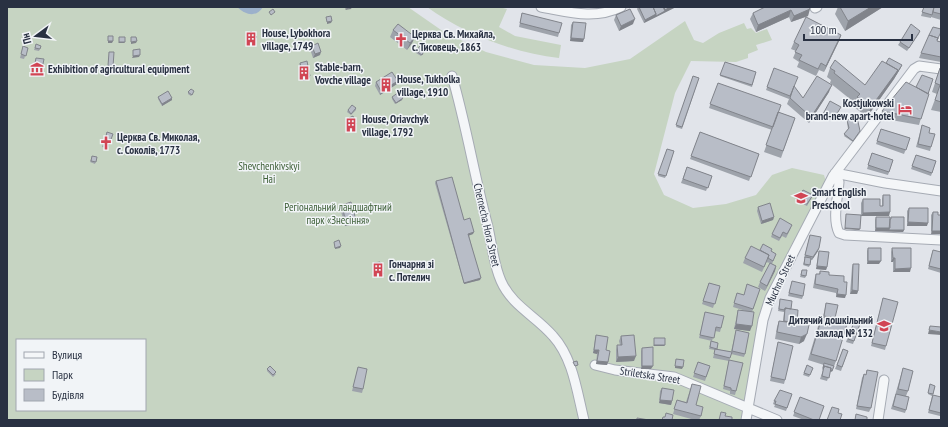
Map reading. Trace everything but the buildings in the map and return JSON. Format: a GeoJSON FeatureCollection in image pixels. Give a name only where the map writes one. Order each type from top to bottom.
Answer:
{"type":"FeatureCollection","features":[{"type":"Feature","properties":{"kind":"street"},"geometry":{"type":"LineString","coordinates":[[541,7],[586,16],[621,7]]}},
{"type":"Feature","properties":{"kind":"street","name":"Muchna Street"},"geometry":{"type":"LineString","coordinates":[[746,420],[763,320],[770,298],[834,174],[914,69],[919,66],[941,69]]}},
{"type":"Feature","properties":{"kind":"street","name":"Chernecha Hora Street"},"geometry":{"type":"LineString","coordinates":[[452,76],[466,124],[491,251],[498,271],[508,294],[518,306],[554,336],[567,359],[574,377],[584,420]]}},
{"type":"Feature","properties":{"kind":"street"},"geometry":{"type":"LineString","coordinates":[[834,174],[938,190]]}},
{"type":"Feature","properties":{"kind":"street"},"geometry":{"type":"LineString","coordinates":[[834,174],[839,182],[836,209],[836,228],[839,233],[845,235],[941,240]]}},
{"type":"Feature","properties":{"kind":"street","name":"Striletska Street"},"geometry":{"type":"LineString","coordinates":[[596,365],[615,370],[674,377],[777,420]]}},
{"type":"Feature","properties":{"kind":"street"},"geometry":{"type":"LineString","coordinates":[[878,420],[884,380]]}},
{"type":"Feature","properties":{"kind":"green space","name":"Регіональний ландшафтний парк «Знесіння»"},"geometry":{"type":"Polygon","coordinates":[[[7,7],[408,7],[444,32],[486,52],[534,65],[585,68],[630,59],[685,21],[694,40],[703,43],[719,33],[744,23],[747,29],[751,28],[756,33],[767,29],[772,40],[756,45],[758,50],[748,54],[748,58],[736,62],[691,61],[675,93],[654,174],[664,195],[693,208],[726,204],[756,195],[772,175],[792,168],[824,175],[826,182],[775,279],[741,420],[7,420],[7,7]]]}},
{"type":"Feature","properties":{"kind":"green space"},"geometry":{"type":"Polygon","coordinates":[[[427,7],[499,7],[507,9],[499,27],[515,36],[561,45],[559,58],[524,52],[490,41],[457,26],[427,7]]]}},
{"type":"Feature","properties":{"kind":"water"},"geometry":{"type":"Polygon","coordinates":[[[237,7],[263,7],[257,13],[251,14],[244,12],[237,7]]]}},
{"type":"Feature","properties":{"kind":"place","name":"House, Lybokhora village, 1749"},"geometry":{"type":"Point","coordinates":[251,39]}},
{"type":"Feature","properties":{"kind":"place","name":"Церква Св. Михайла, с. Тисовець, 1863"},"geometry":{"type":"Point","coordinates":[401,40]}},
{"type":"Feature","properties":{"kind":"place","name":"Exhibition of agricultural equipment"},"geometry":{"type":"Point","coordinates":[37,69]}},
{"type":"Feature","properties":{"kind":"place","name":"Stable-barn, Vovche village"},"geometry":{"type":"Point","coordinates":[304,73]}},
{"type":"Feature","properties":{"kind":"place","name":"House, Tukholka village, 1910"},"geometry":{"type":"Point","coordinates":[386,85]}},
{"type":"Feature","properties":{"kind":"place","name":"Kostjukowski brand-new apart-hotel"},"geometry":{"type":"Point","coordinates":[905,109]}},
{"type":"Feature","properties":{"kind":"place","name":"House, Oriavchyk village, 1792"},"geometry":{"type":"Point","coordinates":[351,125]}},
{"type":"Feature","properties":{"kind":"place","name":"Церква Св. Миколая, с. Соколів, 1773"},"geometry":{"type":"Point","coordinates":[106,143]}},
{"type":"Feature","properties":{"kind":"place","name":"Smart English Preschool"},"geometry":{"type":"Point","coordinates":[801,198]}},
{"type":"Feature","properties":{"kind":"place","name":"Гончарня зі с. Потелич"},"geometry":{"type":"Point","coordinates":[378,270]}},
{"type":"Feature","properties":{"kind":"place","name":"Дитячий дошкільний заклад № 132"},"geometry":{"type":"Point","coordinates":[884,326]}},
{"type":"Feature","properties":{"kind":"park label","name":"Shevchenkivskyi Hai"},"geometry":{"type":"Point","coordinates":[269,172]}}]}
